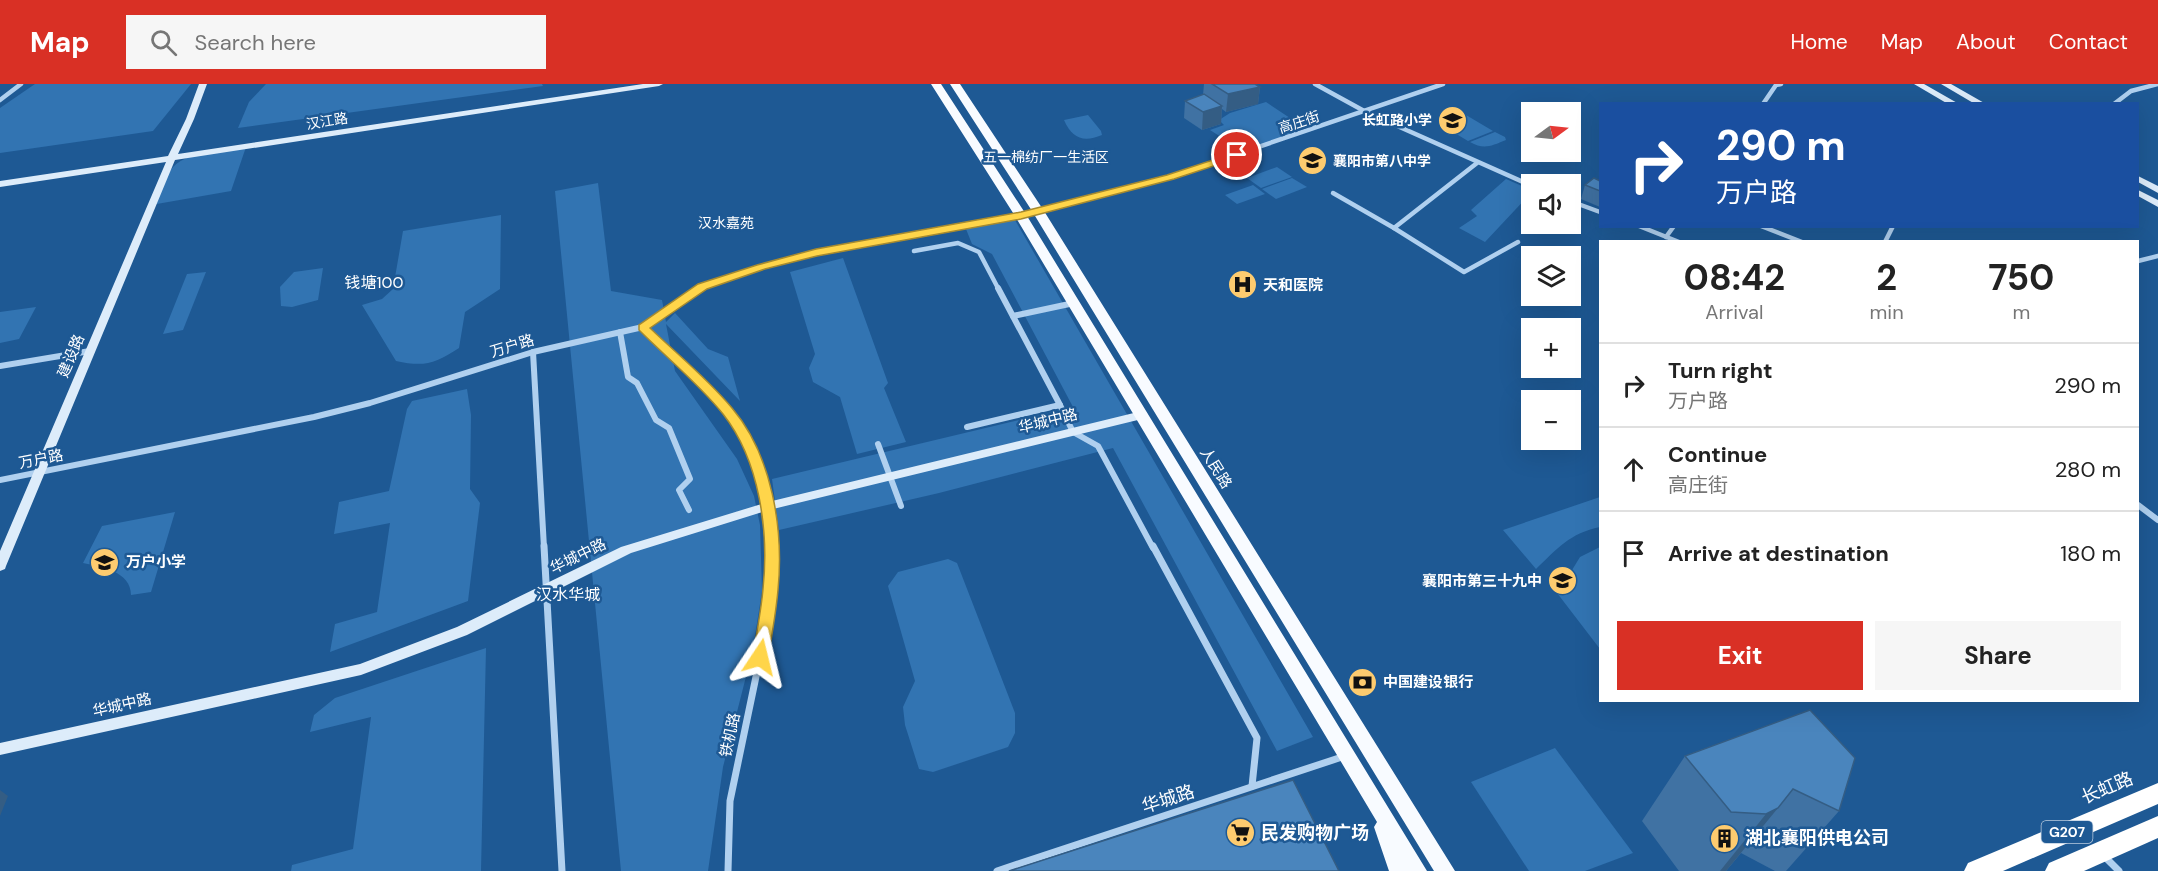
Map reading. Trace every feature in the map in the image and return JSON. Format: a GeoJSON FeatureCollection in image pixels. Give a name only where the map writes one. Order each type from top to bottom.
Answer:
{"type":"FeatureCollection","features":[{"type":"Feature","properties":{"kind":"highway","name":"长虹路"},"geometry":{"type":"LineString","coordinates":[[1976,871],[2158,793]]}},
{"type":"Feature","properties":{"kind":"highway","name":"G207"},"geometry":{"type":"LineString","coordinates":[[2058,871],[2158,827]]}},
{"type":"Feature","properties":{"kind":"main road"},"geometry":{"type":"LineString","coordinates":[[936,84],[1021,216],[1375,798],[1417,871]]}},
{"type":"Feature","properties":{"kind":"main road","name":"人民路"},"geometry":{"type":"LineString","coordinates":[[954,84],[1038,211],[1444,868]]}},
{"type":"Feature","properties":{"kind":"main road"},"geometry":{"type":"LineString","coordinates":[[1375,798],[1399,871]]}},
{"type":"Feature","properties":{"kind":"street"},"geometry":{"type":"LineString","coordinates":[[0,100],[21,84]]}},
{"type":"Feature","properties":{"kind":"street","name":"建设路"},"geometry":{"type":"LineString","coordinates":[[0,566],[203,84]]}},
{"type":"Feature","properties":{"kind":"street","name":"汉江路"},"geometry":{"type":"LineString","coordinates":[[0,184],[659,84]]}},
{"type":"Feature","properties":{"kind":"street"},"geometry":{"type":"LineString","coordinates":[[1315,84],[1366,112],[1521,181]]}},
{"type":"Feature","properties":{"kind":"street","name":"高庄街"},"geometry":{"type":"LineString","coordinates":[[1021,216],[1170,177],[1443,84]]}},
{"type":"Feature","properties":{"kind":"street"},"geometry":{"type":"LineString","coordinates":[[1764,102],[1776,85],[1781,84]]}},
{"type":"Feature","properties":{"kind":"street"},"geometry":{"type":"LineString","coordinates":[[1918,84],[1951,102]]}},
{"type":"Feature","properties":{"kind":"street"},"geometry":{"type":"LineString","coordinates":[[1932,84],[1965,102]]}},
{"type":"Feature","properties":{"kind":"street"},"geometry":{"type":"LineString","coordinates":[[1946,84],[1979,102]]}},
{"type":"Feature","properties":{"kind":"street"},"geometry":{"type":"LineString","coordinates":[[1957,84],[1990,102]]}},
{"type":"Feature","properties":{"kind":"street"},"geometry":{"type":"LineString","coordinates":[[2117,102],[2131,91],[2158,84]]}},
{"type":"Feature","properties":{"kind":"street"},"geometry":{"type":"LineString","coordinates":[[1394,228],[1477,163]]}},
{"type":"Feature","properties":{"kind":"street"},"geometry":{"type":"LineString","coordinates":[[2139,180],[2158,190]]}},
{"type":"Feature","properties":{"kind":"street"},"geometry":{"type":"LineString","coordinates":[[2139,186],[2158,196]]}},
{"type":"Feature","properties":{"kind":"street"},"geometry":{"type":"LineString","coordinates":[[1333,193],[1464,272],[1518,242]]}},
{"type":"Feature","properties":{"kind":"street"},"geometry":{"type":"LineString","coordinates":[[2139,194],[2158,204]]}},
{"type":"Feature","properties":{"kind":"street"},"geometry":{"type":"LineString","coordinates":[[2139,201],[2158,211]]}},
{"type":"Feature","properties":{"kind":"street"},"geometry":{"type":"LineString","coordinates":[[1581,205],[1599,212]]}},
{"type":"Feature","properties":{"kind":"street","name":"万户路"},"geometry":{"type":"LineString","coordinates":[[0,480],[370,403],[533,352],[643,327],[702,286],[761,267],[816,252],[1021,216]]}},
{"type":"Feature","properties":{"kind":"street"},"geometry":{"type":"LineString","coordinates":[[1644,228],[1674,240]]}},
{"type":"Feature","properties":{"kind":"street"},"geometry":{"type":"LineString","coordinates":[[1666,237],[1673,228]]}},
{"type":"Feature","properties":{"kind":"street"},"geometry":{"type":"LineString","coordinates":[[1766,228],[1797,240]]}},
{"type":"Feature","properties":{"kind":"street"},"geometry":{"type":"LineString","coordinates":[[914,251],[958,243],[980,252],[1073,432],[1098,446],[1257,738],[1252,786]]}},
{"type":"Feature","properties":{"kind":"street"},"geometry":{"type":"LineString","coordinates":[[2139,261],[2158,256]]}},
{"type":"Feature","properties":{"kind":"street"},"geometry":{"type":"LineString","coordinates":[[1013,316],[1074,303]]}},
{"type":"Feature","properties":{"kind":"street","name":"铁机路"},"geometry":{"type":"LineString","coordinates":[[643,327],[728,411],[747,442],[762,476],[768,506],[771,588],[764,639],[728,816],[728,871]]}},
{"type":"Feature","properties":{"kind":"street"},"geometry":{"type":"LineString","coordinates":[[620,332],[628,377],[637,383],[656,420],[669,428],[682,458],[690,479],[678,490],[689,510]]}},
{"type":"Feature","properties":{"kind":"street"},"geometry":{"type":"LineString","coordinates":[[0,366],[90,351]]}},
{"type":"Feature","properties":{"kind":"street"},"geometry":{"type":"LineString","coordinates":[[533,352],[562,871]]}},
{"type":"Feature","properties":{"kind":"street"},"geometry":{"type":"LineString","coordinates":[[967,427],[1060,405]]}},
{"type":"Feature","properties":{"kind":"street","name":"华城中路"},"geometry":{"type":"LineString","coordinates":[[0,749],[361,669],[462,632],[626,550],[768,506],[1142,415]]}},
{"type":"Feature","properties":{"kind":"street"},"geometry":{"type":"LineString","coordinates":[[878,444],[901,506]]}},
{"type":"Feature","properties":{"kind":"street"},"geometry":{"type":"LineString","coordinates":[[2139,506],[2158,520]]}},
{"type":"Feature","properties":{"kind":"street","name":"华城路"},"geometry":{"type":"LineString","coordinates":[[996,871],[1017,868],[1348,755]]}},
{"type":"Feature","properties":{"kind":"street"},"geometry":{"type":"LineString","coordinates":[[2099,852],[2119,871]]}},
{"type":"Feature","properties":{"kind":"shaded area"},"geometry":{"type":"Polygon","coordinates":[[[35,84],[191,84],[153,131],[0,153],[0,108],[35,84]]]}},
{"type":"Feature","properties":{"kind":"shaded area"},"geometry":{"type":"Polygon","coordinates":[[[266,84],[542,84],[543,86],[238,128],[249,102],[266,84]]]}},
{"type":"Feature","properties":{"kind":"shaded area"},"geometry":{"type":"Polygon","coordinates":[[[1266,102],[1308,130],[1243,151],[1210,130],[1224,125],[1219,120],[1230,113],[1266,102]]]}},
{"type":"Feature","properties":{"kind":"shaded area"},"geometry":{"type":"Polygon","coordinates":[[[1460,114],[1466,115],[1493,131],[1468,141],[1453,132],[1465,127],[1453,131],[1439,124],[1460,114]]]}},
{"type":"Feature","properties":{"kind":"shaded area"},"geometry":{"type":"Polygon","coordinates":[[[1088,115],[1102,135],[1084,139],[1075,135],[1064,120],[1088,115]]]}},
{"type":"Feature","properties":{"kind":"shaded area"},"geometry":{"type":"Polygon","coordinates":[[[1495,132],[1505,137],[1506,140],[1488,146],[1479,146],[1470,142],[1495,132]]]}},
{"type":"Feature","properties":{"kind":"shaded area"},"geometry":{"type":"Polygon","coordinates":[[[246,147],[231,191],[151,205],[176,164],[194,155],[246,147]]]}},
{"type":"Feature","properties":{"kind":"shaded area"},"geometry":{"type":"Polygon","coordinates":[[[1277,167],[1292,177],[1261,188],[1247,178],[1277,167]]]}},
{"type":"Feature","properties":{"kind":"shaded area"},"geometry":{"type":"Polygon","coordinates":[[[1292,178],[1307,187],[1276,199],[1262,189],[1292,178]]]}},
{"type":"Feature","properties":{"kind":"shaded area"},"geometry":{"type":"Polygon","coordinates":[[[1506,179],[1521,186],[1521,204],[1485,242],[1459,228],[1477,216],[1471,210],[1506,179]]]}},
{"type":"Feature","properties":{"kind":"shaded area"},"geometry":{"type":"Polygon","coordinates":[[[598,183],[611,291],[662,300],[666,322],[675,313],[708,349],[728,357],[740,401],[666,324],[675,371],[737,459],[754,496],[760,525],[762,591],[753,649],[723,767],[708,871],[621,871],[555,191],[598,183]]]}},
{"type":"Feature","properties":{"kind":"shaded area"},"geometry":{"type":"Polygon","coordinates":[[[1253,185],[1265,194],[1237,204],[1225,195],[1253,185]]]}},
{"type":"Feature","properties":{"kind":"shaded area"},"geometry":{"type":"Polygon","coordinates":[[[501,215],[500,289],[465,312],[459,348],[429,363],[414,364],[396,361],[362,305],[382,299],[393,289],[403,231],[501,215]]]}},
{"type":"Feature","properties":{"kind":"shaded area"},"geometry":{"type":"Polygon","coordinates":[[[1015,220],[1313,737],[1277,751],[1113,448],[939,493],[779,530],[772,479],[1073,407],[992,254],[972,244],[966,229],[1015,220]]]}},
{"type":"Feature","properties":{"kind":"shaded area"},"geometry":{"type":"Polygon","coordinates":[[[843,258],[888,383],[884,388],[906,442],[857,454],[840,397],[813,382],[809,368],[815,354],[790,272],[843,258]]]}},
{"type":"Feature","properties":{"kind":"shaded area"},"geometry":{"type":"Polygon","coordinates":[[[323,268],[318,300],[292,307],[281,306],[280,287],[294,272],[323,268]]]}},
{"type":"Feature","properties":{"kind":"shaded area"},"geometry":{"type":"Polygon","coordinates":[[[206,272],[183,330],[163,334],[187,274],[206,272]]]}},
{"type":"Feature","properties":{"kind":"shaded area"},"geometry":{"type":"Polygon","coordinates":[[[36,307],[19,339],[0,343],[0,312],[36,307]]]}},
{"type":"Feature","properties":{"kind":"shaded area"},"geometry":{"type":"Polygon","coordinates":[[[467,389],[471,415],[470,489],[480,503],[468,601],[330,652],[335,624],[377,612],[390,523],[334,534],[339,502],[389,491],[407,409],[412,401],[467,389]]]}},
{"type":"Feature","properties":{"kind":"shaded area"},"geometry":{"type":"Polygon","coordinates":[[[1599,497],[1599,527],[1572,538],[1536,569],[1503,530],[1599,497]]]}},
{"type":"Feature","properties":{"kind":"shaded area"},"geometry":{"type":"Polygon","coordinates":[[[175,512],[151,592],[131,595],[130,587],[121,575],[83,563],[102,526],[175,512]]]}},
{"type":"Feature","properties":{"kind":"shaded area"},"geometry":{"type":"Polygon","coordinates":[[[1599,548],[1599,648],[1554,589],[1569,575],[1580,557],[1599,548]]]}},
{"type":"Feature","properties":{"kind":"shaded area"},"geometry":{"type":"Polygon","coordinates":[[[948,559],[957,563],[1015,713],[1015,733],[1008,747],[933,772],[919,769],[905,725],[903,707],[915,681],[888,586],[898,572],[948,559]]]}},
{"type":"Feature","properties":{"kind":"shaded area"},"geometry":{"type":"Polygon","coordinates":[[[486,648],[481,871],[291,871],[292,865],[353,849],[371,717],[310,732],[314,715],[335,698],[486,648]]]}},
{"type":"Feature","properties":{"kind":"shaded area"},"geometry":{"type":"Polygon","coordinates":[[[1555,748],[1633,853],[1585,871],[1529,871],[1471,782],[1555,748]]]}},
{"type":"Feature","properties":{"kind":"building"},"geometry":{"type":"Polygon","coordinates":[[[1212,84],[1255,84],[1260,87],[1228,94],[1212,84]]]}},
{"type":"Feature","properties":{"kind":"building"},"geometry":{"type":"Polygon","coordinates":[[[1204,94],[1222,106],[1203,112],[1185,101],[1204,94]]]}},
{"type":"Feature","properties":{"kind":"building"},"geometry":{"type":"Polygon","coordinates":[[[1594,178],[1599,180],[1599,191],[1585,185],[1594,178]]]}},
{"type":"Feature","properties":{"kind":"building"},"geometry":{"type":"Polygon","coordinates":[[[1810,710],[1855,758],[1839,811],[1793,789],[1778,808],[1766,814],[1731,812],[1685,756],[1810,710]]]}},
{"type":"Feature","properties":{"kind":"building","name":"民发购物广场"},"geometry":{"type":"Polygon","coordinates":[[[1293,780],[1339,871],[1009,871],[1293,780]]]}},
{"type":"Feature","properties":{"kind":"place","name":"长虹路小学"},"geometry":{"type":"Point","coordinates":[1453,120]}},
{"type":"Feature","properties":{"kind":"place","name":"襄阳市第八中学"},"geometry":{"type":"Point","coordinates":[1312,161]}},
{"type":"Feature","properties":{"kind":"place","name":"天和医院"},"geometry":{"type":"Point","coordinates":[1242,285]}},
{"type":"Feature","properties":{"kind":"place","name":"万户小学"},"geometry":{"type":"Point","coordinates":[105,562]}},
{"type":"Feature","properties":{"kind":"place","name":"襄阳市第三十九中"},"geometry":{"type":"Point","coordinates":[1563,581]}},
{"type":"Feature","properties":{"kind":"place","name":"中国建设银行"},"geometry":{"type":"Point","coordinates":[1362,682]}},
{"type":"Feature","properties":{"kind":"place","name":"民发购物广场"},"geometry":{"type":"Point","coordinates":[1240,833]}},
{"type":"Feature","properties":{"kind":"place","name":"湖北襄阳供电公司"},"geometry":{"type":"Point","coordinates":[1724,838]}},
{"type":"Feature","properties":{"kind":"district","name":"五一棉纺厂一生活区"},"geometry":{"type":"Point","coordinates":[1046,157]}},
{"type":"Feature","properties":{"kind":"district","name":"汉水嘉苑"},"geometry":{"type":"Point","coordinates":[726,223]}},
{"type":"Feature","properties":{"kind":"district","name":"钱塘100"},"geometry":{"type":"Point","coordinates":[374,282]}},
{"type":"Feature","properties":{"kind":"district","name":"汉水华城"},"geometry":{"type":"Point","coordinates":[568,594]}},
{"type":"Feature","properties":{"kind":"route"},"geometry":{"type":"LineString","coordinates":[[760,657],[771,588],[771,535],[762,476],[747,442],[728,411],[679,360],[643,327],[702,286],[761,267],[816,252],[1021,216],[1170,177],[1237,155]]}}]}
